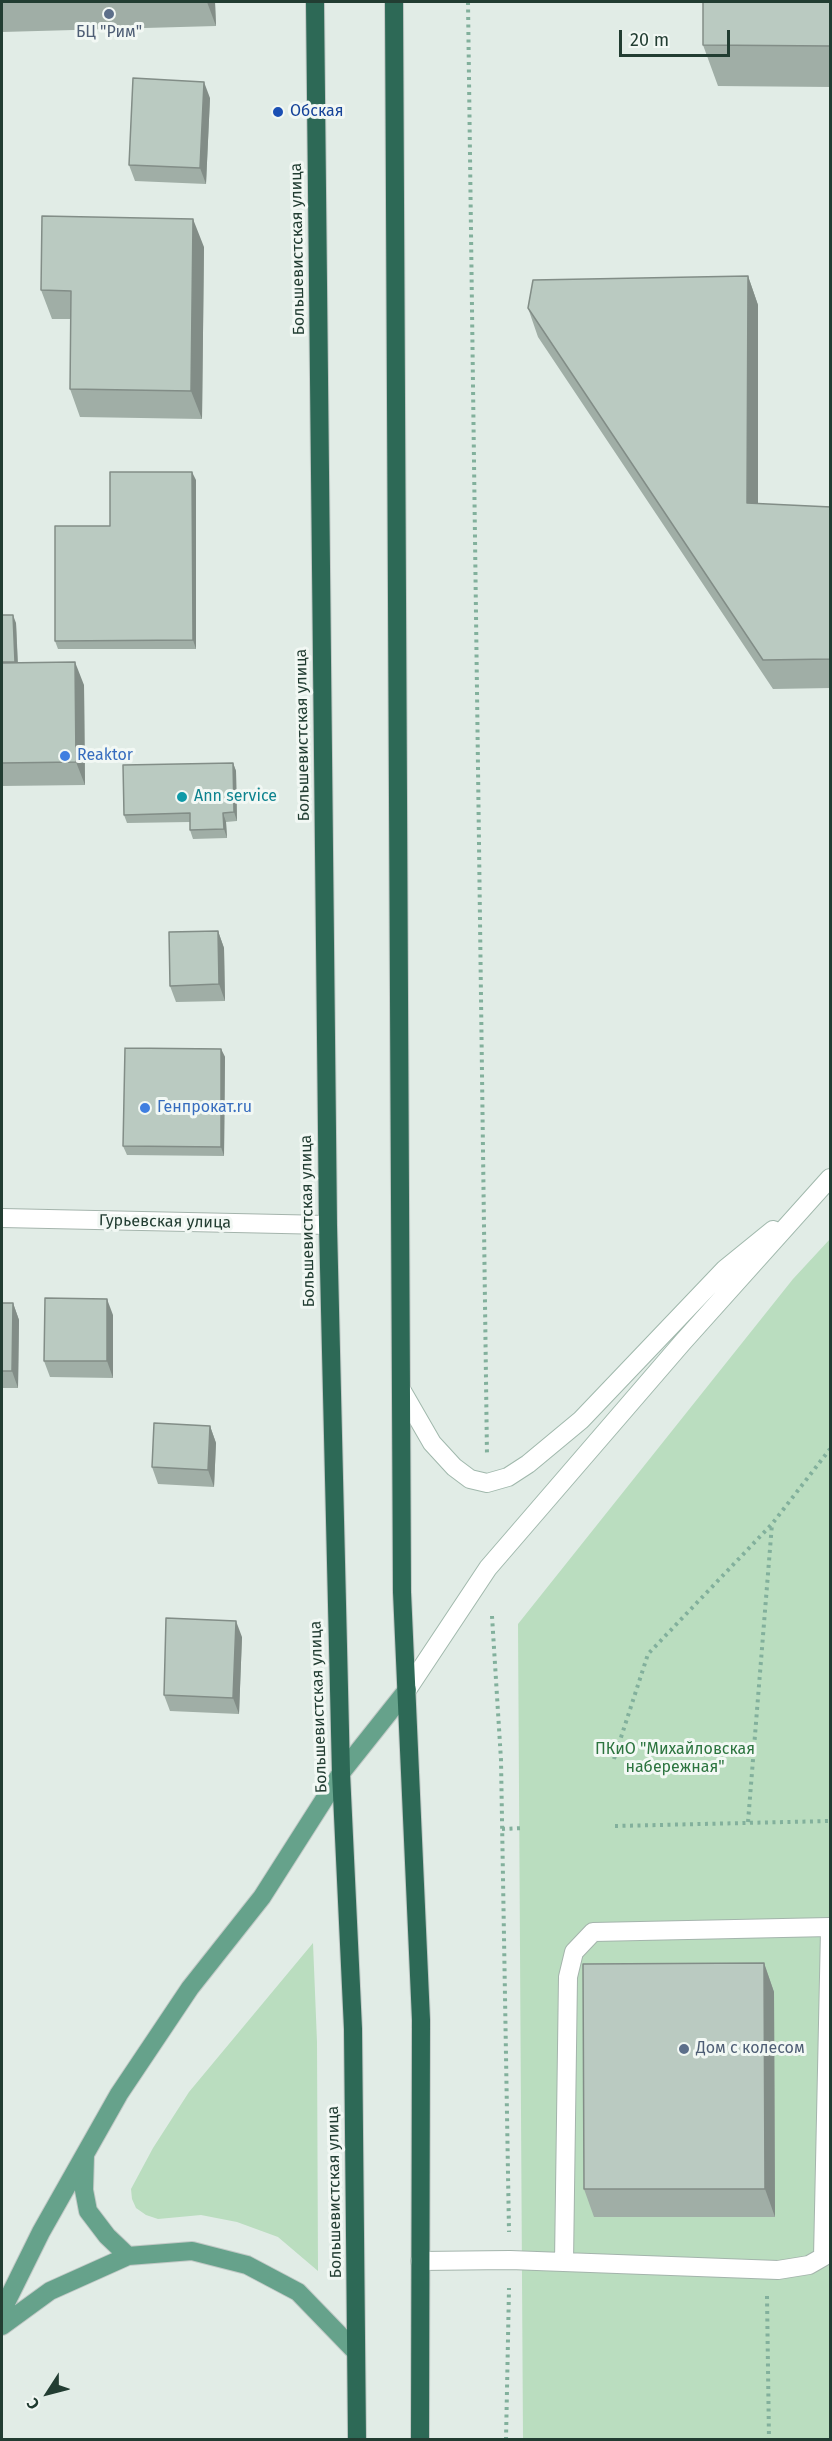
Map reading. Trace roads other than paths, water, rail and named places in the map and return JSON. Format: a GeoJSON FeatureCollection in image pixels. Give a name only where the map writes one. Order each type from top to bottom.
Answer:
{"type":"FeatureCollection","features":[{"type":"Feature","properties":{"kind":"highway","name":"Большевистская улица"},"geometry":{"type":"LineString","coordinates":[[315,2],[327,1225],[341,1773],[353,2029],[357,2439]]}},
{"type":"Feature","properties":{"kind":"highway"},"geometry":{"type":"LineString","coordinates":[[394,2],[402,1592],[421,2020],[420,2439]]}},
{"type":"Feature","properties":{"kind":"main road"},"geometry":{"type":"LineString","coordinates":[[2,2311],[41,2232],[119,2094],[190,1988],[262,1897],[341,1773],[407,1690]]}},
{"type":"Feature","properties":{"kind":"main road"},"geometry":{"type":"LineString","coordinates":[[85,2154],[84,2190],[88,2211],[107,2236],[128,2256]]}},
{"type":"Feature","properties":{"kind":"main road"},"geometry":{"type":"LineString","coordinates":[[2,2326],[50,2291],[128,2256],[192,2251],[247,2265],[298,2292],[356,2352]]}},
{"type":"Feature","properties":{"kind":"street"},"geometry":{"type":"LineString","coordinates":[[402,1392],[432,1443],[454,1467],[470,1479],[487,1482],[508,1477],[528,1464],[581,1420],[724,1269],[826,1184]]}},
{"type":"Feature","properties":{"kind":"street"},"geometry":{"type":"LineString","coordinates":[[407,1690],[488,1568],[682,1343],[826,1184]]}},
{"type":"Feature","properties":{"kind":"street","name":"Гурьевская улица"},"geometry":{"type":"LineString","coordinates":[[2,1218],[327,1225]]}},
{"type":"Feature","properties":{"kind":"street"},"geometry":{"type":"LineString","coordinates":[[420,2260],[510,2260],[766,2270],[809,2265],[823,2256],[831,1928],[592,1932],[574,1952],[568,1977],[564,2262]]}},
{"type":"Feature","properties":{"kind":"place","name":"БЦ \"Рим\""},"geometry":{"type":"Point","coordinates":[109,14]}},
{"type":"Feature","properties":{"kind":"place","name":"Обская"},"geometry":{"type":"Point","coordinates":[278,112]}},
{"type":"Feature","properties":{"kind":"place","name":"Reaktor"},"geometry":{"type":"Point","coordinates":[65,756]}},
{"type":"Feature","properties":{"kind":"place","name":"Ann service"},"geometry":{"type":"Point","coordinates":[182,797]}},
{"type":"Feature","properties":{"kind":"place","name":"Генпрокат.ru"},"geometry":{"type":"Point","coordinates":[145,1108]}},
{"type":"Feature","properties":{"kind":"place","name":"Дом с колесом"},"geometry":{"type":"Point","coordinates":[684,2049]}},
{"type":"Feature","properties":{"kind":"park label","name":"ПКиО \"Михайловская набережная\""},"geometry":{"type":"Point","coordinates":[675,1759]}}]}
